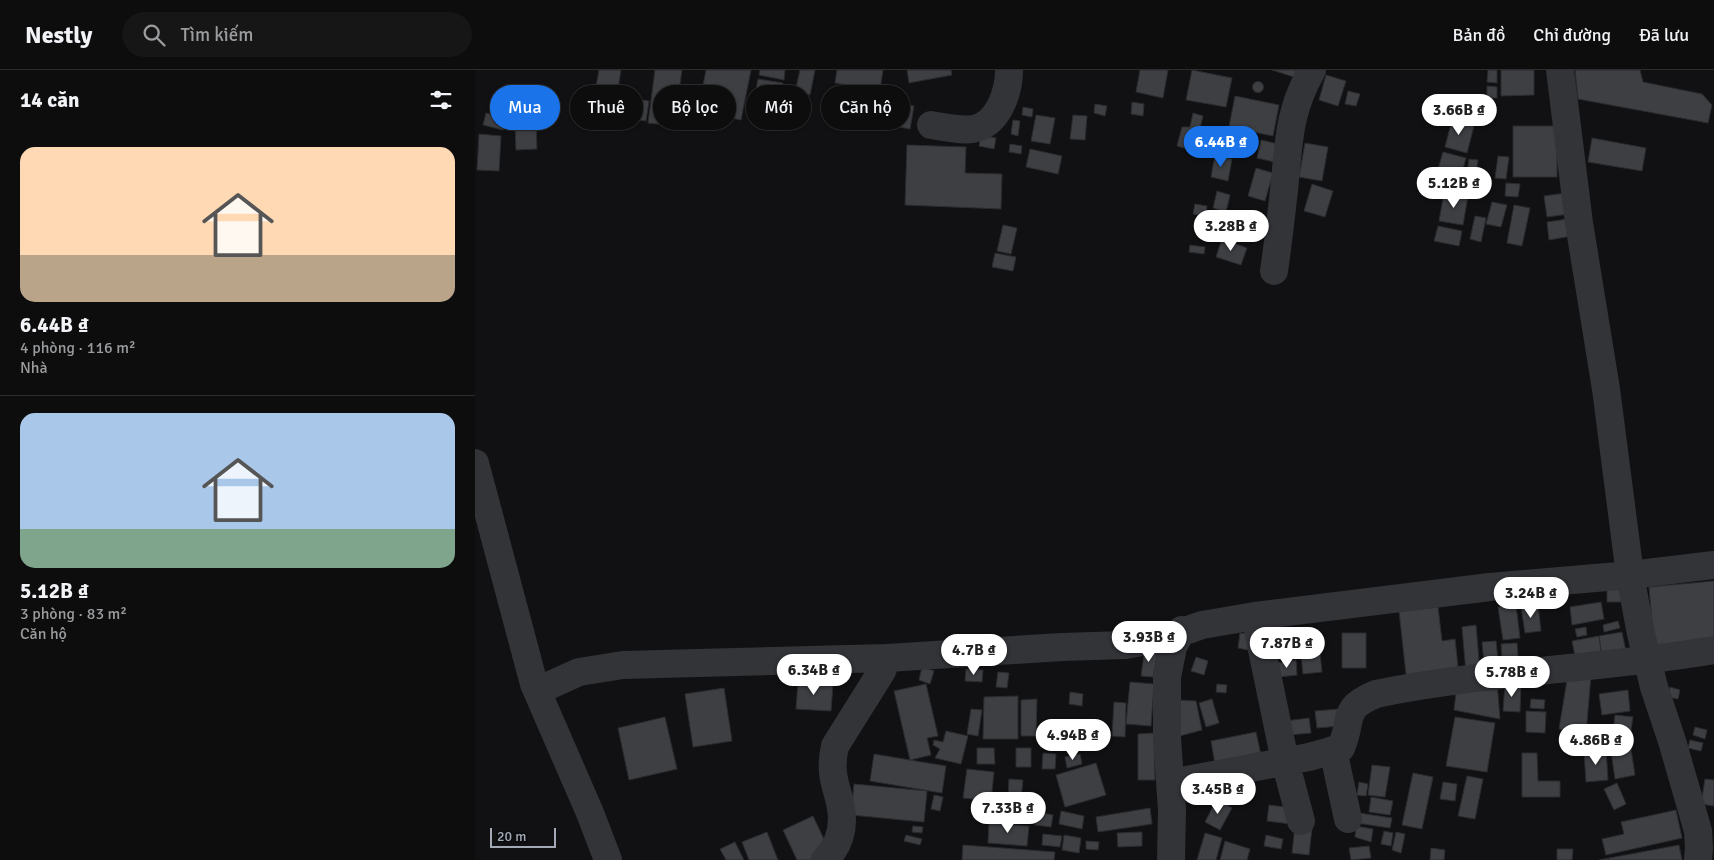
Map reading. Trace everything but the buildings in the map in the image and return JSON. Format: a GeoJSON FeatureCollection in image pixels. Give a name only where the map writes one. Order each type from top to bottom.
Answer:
{"type":"FeatureCollection","features":[{"type":"Feature","properties":{"kind":"street"},"geometry":{"type":"LineString","coordinates":[[931,124],[959,129],[975,129],[990,121],[997,114],[1004,98],[1009,70]]}},
{"type":"Feature","properties":{"kind":"street"},"geometry":{"type":"LineString","coordinates":[[1274,271],[1291,121],[1301,90],[1312,70]]}},
{"type":"Feature","properties":{"kind":"street"},"geometry":{"type":"LineString","coordinates":[[1560,70],[1577,214],[1606,389],[1630,575],[1653,687],[1706,831],[1699,848],[1698,860]]}},
{"type":"Feature","properties":{"kind":"street"},"geometry":{"type":"LineString","coordinates":[[475,463],[537,691],[590,813],[608,860]]}},
{"type":"Feature","properties":{"kind":"street"},"geometry":{"type":"LineString","coordinates":[[537,691],[579,672],[623,665],[887,658],[1125,645],[1165,638],[1182,630],[1202,625],[1255,616],[1500,586],[1630,575],[1714,565]]}},
{"type":"Feature","properties":{"kind":"street"},"geometry":{"type":"LineString","coordinates":[[1255,616],[1285,761],[1301,821]]}},
{"type":"Feature","properties":{"kind":"street"},"geometry":{"type":"LineString","coordinates":[[1171,860],[1171,783],[1167,738],[1167,677],[1173,647],[1182,630]]}},
{"type":"Feature","properties":{"kind":"street"},"geometry":{"type":"LineString","coordinates":[[1171,783],[1341,748],[1345,739],[1348,718],[1356,704],[1360,700],[1376,694],[1482,677],[1647,660],[1714,650]]}},
{"type":"Feature","properties":{"kind":"street"},"geometry":{"type":"LineString","coordinates":[[825,860],[841,839],[842,832],[841,804],[833,774],[835,746],[882,671],[887,658]]}},
{"type":"Feature","properties":{"kind":"street"},"geometry":{"type":"LineString","coordinates":[[1333,750],[1348,819]]}}]}
